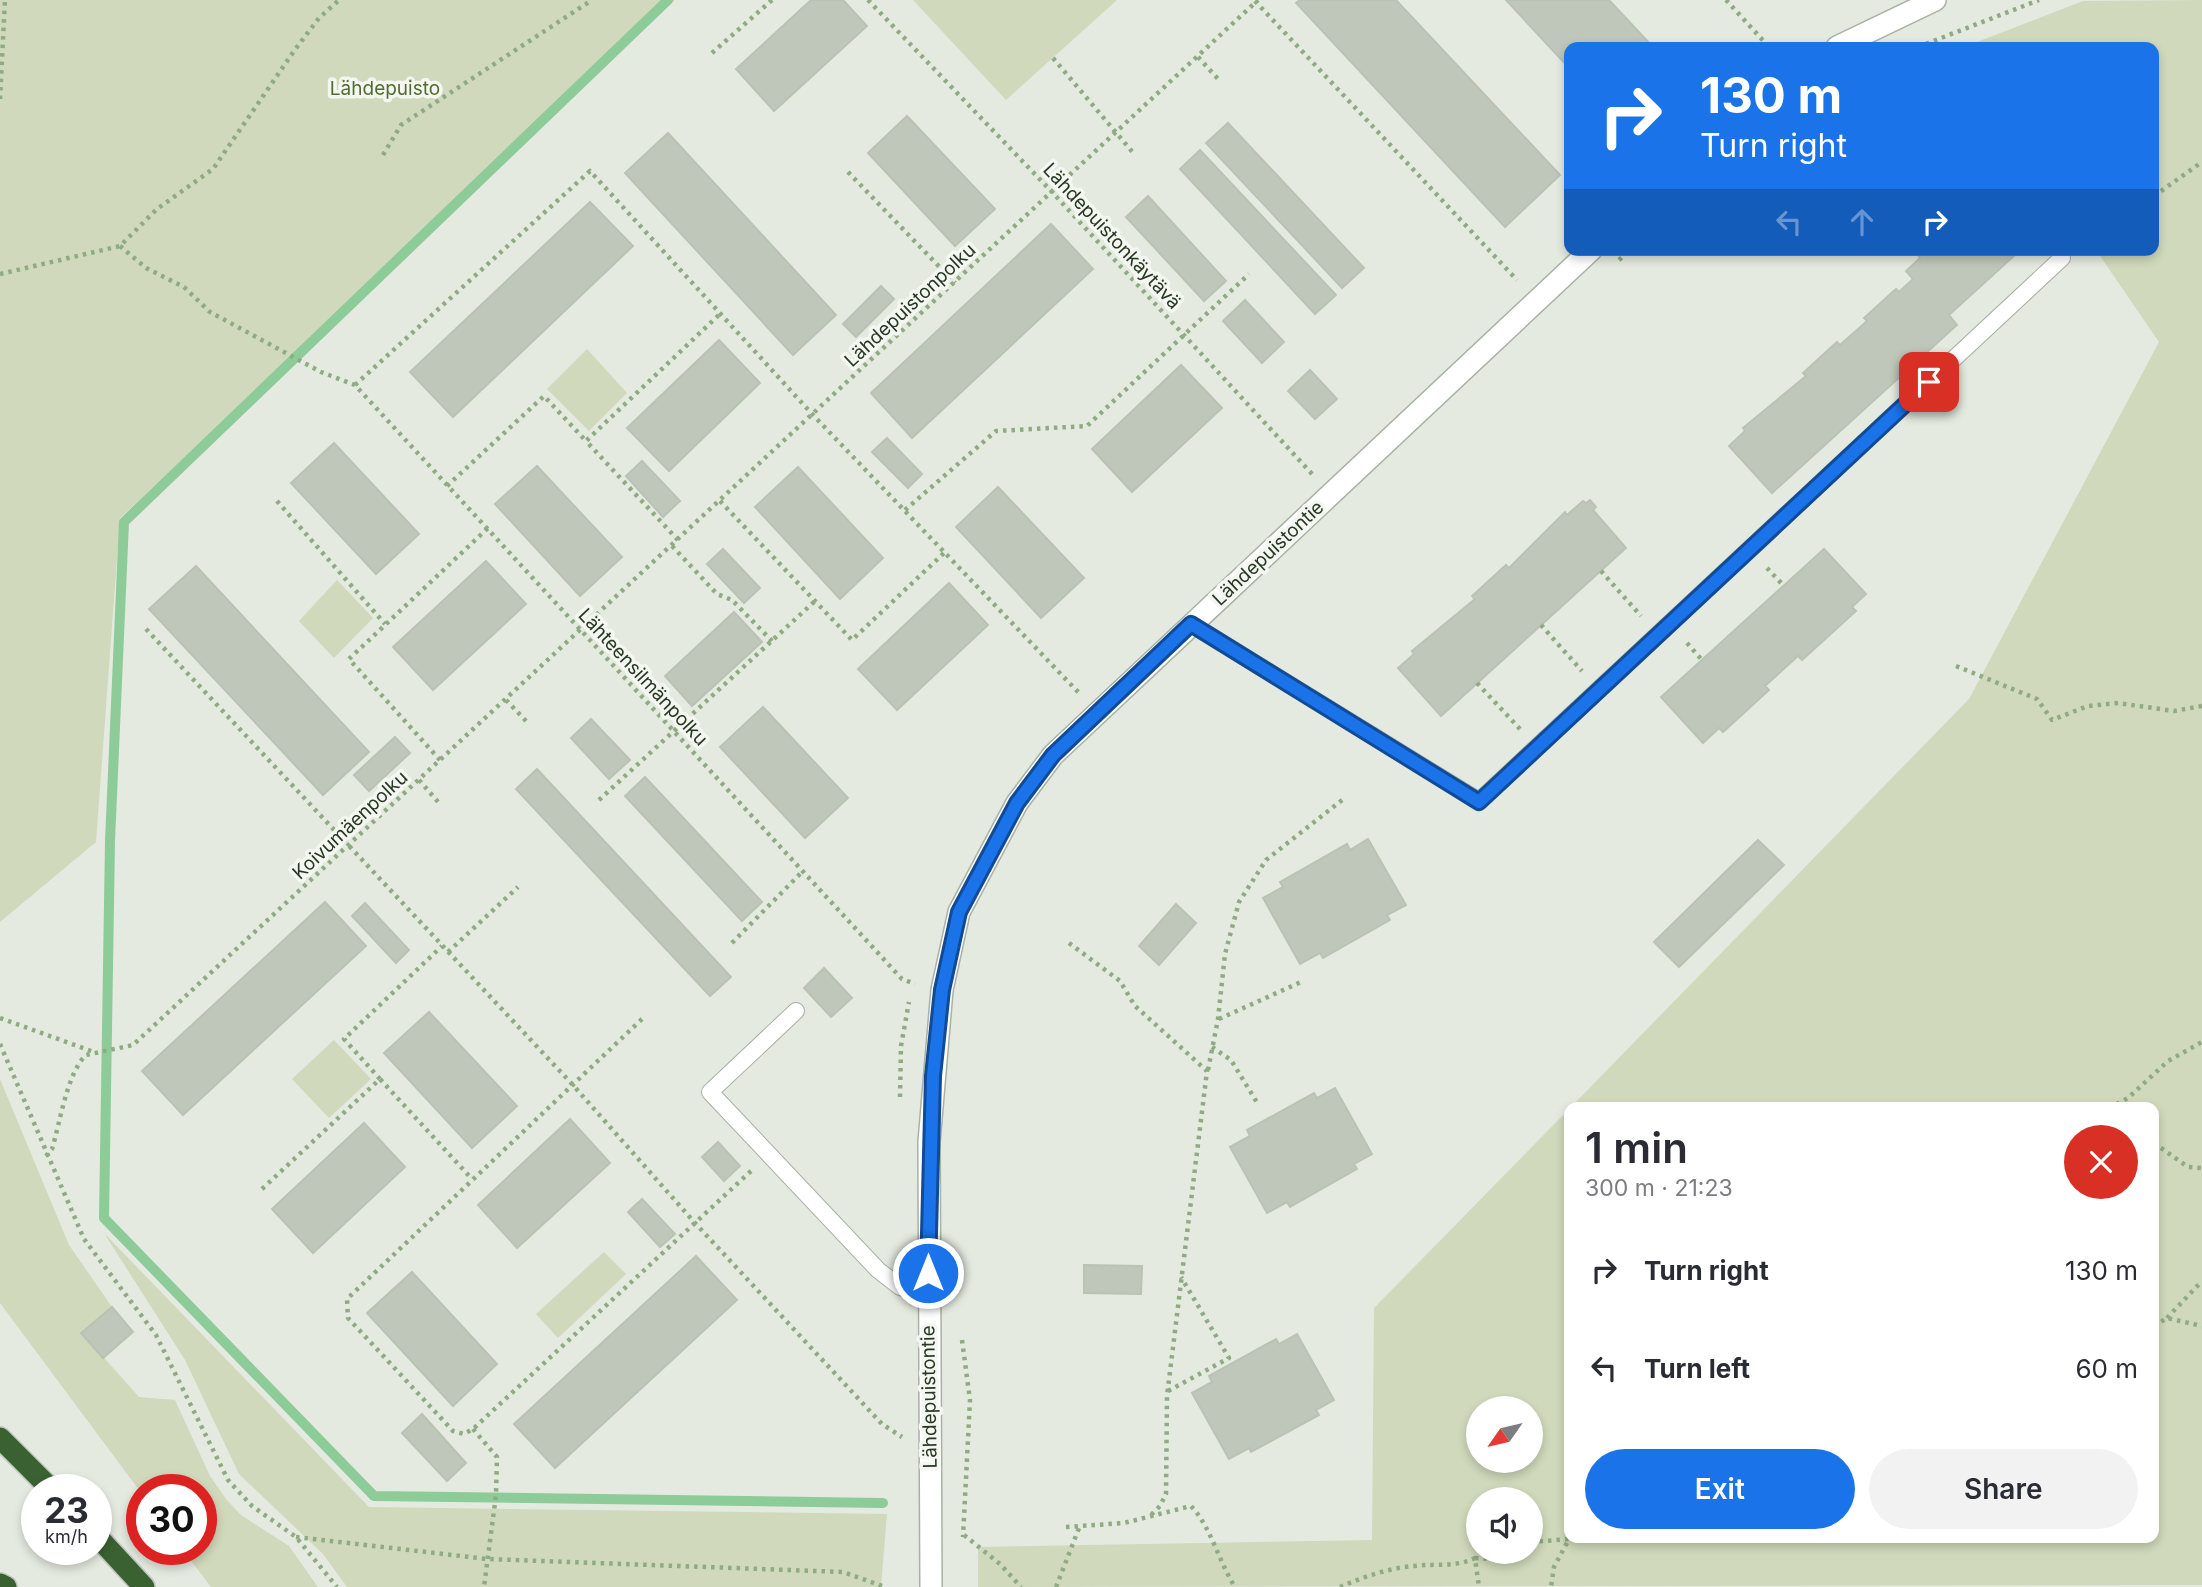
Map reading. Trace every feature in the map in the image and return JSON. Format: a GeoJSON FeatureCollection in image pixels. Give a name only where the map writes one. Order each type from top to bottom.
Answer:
{"type":"FeatureCollection","features":[{"type":"Feature","properties":{"kind":"highway"},"geometry":{"type":"LineString","coordinates":[[0,1438],[36,1474]]}},
{"type":"Feature","properties":{"kind":"highway"},"geometry":{"type":"LineString","coordinates":[[112,1552],[144,1587]]}},
{"type":"Feature","properties":{"kind":"highway"},"geometry":{"type":"LineString","coordinates":[[0,1584],[6,1587]]}},
{"type":"Feature","properties":{"kind":"street"},"geometry":{"type":"LineString","coordinates":[[1847,42],[1935,0]]}},
{"type":"Feature","properties":{"kind":"street","name":"Lähdepuistontie"},"geometry":{"type":"LineString","coordinates":[[931,1587],[928,1294],[933,1076],[942,990],[959,912],[1017,803],[1053,755],[1584,256]]}},
{"type":"Feature","properties":{"kind":"lane"},"geometry":{"type":"LineString","coordinates":[[1191,624],[1479,802],[2062,258]]}},
{"type":"Feature","properties":{"kind":"lane"},"geometry":{"type":"LineString","coordinates":[[796,1011],[710,1092],[878,1270],[900,1287],[928,1294]]}},
{"type":"Feature","properties":{"kind":"path"},"geometry":{"type":"LineString","coordinates":[[0,99],[5,0]]}},
{"type":"Feature","properties":{"kind":"path"},"geometry":{"type":"LineString","coordinates":[[0,274],[120,246],[157,209],[213,169],[294,51],[319,18],[339,0]]}},
{"type":"Feature","properties":{"kind":"path"},"geometry":{"type":"LineString","coordinates":[[383,155],[401,125],[593,0]]}},
{"type":"Feature","properties":{"kind":"path"},"geometry":{"type":"LineString","coordinates":[[712,53],[772,0]]}},
{"type":"Feature","properties":{"kind":"path","name":"Lähdepuistonkäytävä"},"geometry":{"type":"LineString","coordinates":[[868,0],[1052,192],[1331,495]]}},
{"type":"Feature","properties":{"kind":"path"},"geometry":{"type":"LineString","coordinates":[[1726,0],[1764,42]]}},
{"type":"Feature","properties":{"kind":"path"},"geometry":{"type":"LineString","coordinates":[[1936,42],[2039,0]]}},
{"type":"Feature","properties":{"kind":"path"},"geometry":{"type":"LineString","coordinates":[[1256,1],[1536,300]]}},
{"type":"Feature","properties":{"kind":"path","name":"Lähdepuistonpolku"},"geometry":{"type":"LineString","coordinates":[[581,630],[1256,1]]}},
{"type":"Feature","properties":{"kind":"path"},"geometry":{"type":"LineString","coordinates":[[1198,57],[1219,80]]}},
{"type":"Feature","properties":{"kind":"path"},"geometry":{"type":"LineString","coordinates":[[1053,58],[1135,155]]}},
{"type":"Feature","properties":{"kind":"path"},"geometry":{"type":"LineString","coordinates":[[2159,192],[2202,162]]}},
{"type":"Feature","properties":{"kind":"path"},"geometry":{"type":"LineString","coordinates":[[120,246],[146,268],[184,286],[210,312],[321,372],[355,385],[590,171],[722,312],[813,415],[1097,712]]}},
{"type":"Feature","properties":{"kind":"path"},"geometry":{"type":"LineString","coordinates":[[848,172],[955,283]]}},
{"type":"Feature","properties":{"kind":"path"},"geometry":{"type":"LineString","coordinates":[[1611,268],[1624,256]]}},
{"type":"Feature","properties":{"kind":"path"},"geometry":{"type":"LineString","coordinates":[[905,510],[996,431],[1087,426],[1248,274]]}},
{"type":"Feature","properties":{"kind":"path"},"geometry":{"type":"LineString","coordinates":[[586,441],[722,312]]}},
{"type":"Feature","properties":{"kind":"path","name":"Lähteensilmänpolku"},"geometry":{"type":"LineString","coordinates":[[355,385],[801,873],[902,979],[912,984]]}},
{"type":"Feature","properties":{"kind":"path"},"geometry":{"type":"LineString","coordinates":[[447,486],[544,396],[678,540]]}},
{"type":"Feature","properties":{"kind":"path"},"geometry":{"type":"LineString","coordinates":[[277,501],[385,624]]}},
{"type":"Feature","properties":{"kind":"path"},"geometry":{"type":"LineString","coordinates":[[720,501],[852,640],[945,552]]}},
{"type":"Feature","properties":{"kind":"path"},"geometry":{"type":"LineString","coordinates":[[440,760],[349,659],[488,528]]}},
{"type":"Feature","properties":{"kind":"path"},"geometry":{"type":"LineString","coordinates":[[672,546],[718,594],[732,600],[772,641]]}},
{"type":"Feature","properties":{"kind":"path"},"geometry":{"type":"LineString","coordinates":[[1601,571],[1658,635]]}},
{"type":"Feature","properties":{"kind":"path"},"geometry":{"type":"LineString","coordinates":[[599,800],[815,601]]}},
{"type":"Feature","properties":{"kind":"path"},"geometry":{"type":"LineString","coordinates":[[1541,625],[1600,690]]}},
{"type":"Feature","properties":{"kind":"path"},"geometry":{"type":"LineString","coordinates":[[146,629],[572,1084],[695,1223],[882,1424]]}},
{"type":"Feature","properties":{"kind":"path","name":"Koivumäenpolku"},"geometry":{"type":"LineString","coordinates":[[95,1052],[127,1049],[139,1040],[581,630]]}},
{"type":"Feature","properties":{"kind":"path"},"geometry":{"type":"LineString","coordinates":[[1955,666],[2037,699],[2052,720],[2088,706],[2118,703],[2175,711],[2202,706]]}},
{"type":"Feature","properties":{"kind":"path"},"geometry":{"type":"LineString","coordinates":[[1477,683],[1537,747]]}},
{"type":"Feature","properties":{"kind":"path"},"geometry":{"type":"LineString","coordinates":[[506,700],[527,722]]}},
{"type":"Feature","properties":{"kind":"path"},"geometry":{"type":"LineString","coordinates":[[419,780],[439,803]]}},
{"type":"Feature","properties":{"kind":"path"},"geometry":{"type":"LineString","coordinates":[[1149,1517],[1166,1494],[1167,1391],[1180,1277],[1225,954],[1239,902],[1266,860],[1346,797]]}},
{"type":"Feature","properties":{"kind":"path"},"geometry":{"type":"LineString","coordinates":[[732,943],[801,873]]}},
{"type":"Feature","properties":{"kind":"path"},"geometry":{"type":"LineString","coordinates":[[448,952],[518,887]]}},
{"type":"Feature","properties":{"kind":"path"},"geometry":{"type":"LineString","coordinates":[[1069,943],[1120,981],[1135,1006],[1207,1070]]}},
{"type":"Feature","properties":{"kind":"path"},"geometry":{"type":"LineString","coordinates":[[442,946],[344,1040],[471,1178]]}},
{"type":"Feature","properties":{"kind":"path"},"geometry":{"type":"LineString","coordinates":[[1218,1019],[1301,982]]}},
{"type":"Feature","properties":{"kind":"path"},"geometry":{"type":"LineString","coordinates":[[0,1018],[95,1052]]}},
{"type":"Feature","properties":{"kind":"path"},"geometry":{"type":"LineString","coordinates":[[642,1019],[347,1298],[348,1318],[453,1431],[464,1433],[473,1429],[769,1154]]}},
{"type":"Feature","properties":{"kind":"path"},"geometry":{"type":"LineString","coordinates":[[2120,1102],[2168,1061],[2202,1042]]}},
{"type":"Feature","properties":{"kind":"path"},"geometry":{"type":"LineString","coordinates":[[0,1044],[84,1239],[156,1335],[228,1480],[252,1506],[296,1538],[337,1587]]}},
{"type":"Feature","properties":{"kind":"path"},"geometry":{"type":"LineString","coordinates":[[1212,1047],[1231,1060],[1258,1104]]}},
{"type":"Feature","properties":{"kind":"path"},"geometry":{"type":"LineString","coordinates":[[46,1156],[52,1149],[77,1064],[86,1055],[95,1052]]}},
{"type":"Feature","properties":{"kind":"path"},"geometry":{"type":"LineString","coordinates":[[262,1189],[380,1079]]}},
{"type":"Feature","properties":{"kind":"path"},"geometry":{"type":"LineString","coordinates":[[2159,1147],[2188,1167],[2202,1167]]}},
{"type":"Feature","properties":{"kind":"path"},"geometry":{"type":"LineString","coordinates":[[1167,1391],[1229,1358],[1180,1277]]}},
{"type":"Feature","properties":{"kind":"path"},"geometry":{"type":"LineString","coordinates":[[2159,1323],[2202,1281]]}},
{"type":"Feature","properties":{"kind":"path"},"geometry":{"type":"LineString","coordinates":[[2167,1318],[2202,1326]]}},
{"type":"Feature","properties":{"kind":"path"},"geometry":{"type":"LineString","coordinates":[[961,1336],[970,1401],[963,1548]]}},
{"type":"Feature","properties":{"kind":"path"},"geometry":{"type":"LineString","coordinates":[[473,1429],[497,1457],[496,1497],[484,1587]]}},
{"type":"Feature","properties":{"kind":"path"},"geometry":{"type":"LineString","coordinates":[[1066,1527],[1079,1528],[1149,1517],[1191,1506],[1213,1541],[1221,1565],[1235,1587]]}},
{"type":"Feature","properties":{"kind":"path"},"geometry":{"type":"LineString","coordinates":[[1056,1587],[1079,1528]]}},
{"type":"Feature","properties":{"kind":"path"},"geometry":{"type":"LineString","coordinates":[[963,1535],[1000,1564],[1021,1587]]}},
{"type":"Feature","properties":{"kind":"path"},"geometry":{"type":"LineString","coordinates":[[296,1538],[487,1559],[843,1572],[885,1587]]}},
{"type":"Feature","properties":{"kind":"path"},"geometry":{"type":"LineString","coordinates":[[1543,1541],[1564,1539]]}},
{"type":"Feature","properties":{"kind":"path"},"geometry":{"type":"LineString","coordinates":[[1551,1587],[1554,1567],[1566,1543]]}},
{"type":"Feature","properties":{"kind":"path"},"geometry":{"type":"LineString","coordinates":[[1339,1587],[1373,1573],[1391,1572],[1410,1566],[1446,1566],[1466,1560]]}},
{"type":"Feature","properties":{"kind":"path"},"geometry":{"type":"LineString","coordinates":[[1476,1564],[1479,1587]]}},
{"type":"Feature","properties":{"kind":"green space","name":"Lähdepuisto"},"geometry":{"type":"Polygon","coordinates":[[[0,0],[675,0],[120,518],[96,842],[0,922],[0,0]]]}},
{"type":"Feature","properties":{"kind":"green space"},"geometry":{"type":"Polygon","coordinates":[[[913,0],[1117,0],[1006,100],[913,0]]]}},
{"type":"Feature","properties":{"kind":"green space"},"geometry":{"type":"Polygon","coordinates":[[[2202,0],[2202,1585],[978,1587],[978,1547],[1372,1540],[1374,1308],[1564,1114],[1564,1543],[2159,1543],[2159,1102],[1575,1102],[1969,699],[2159,342],[2100,256],[2159,256],[2159,42],[1977,42],[2083,1],[2202,0]]]}},
{"type":"Feature","properties":{"kind":"green space"},"geometry":{"type":"Polygon","coordinates":[[[587,349],[627,393],[589,431],[547,389],[587,349]]]}},
{"type":"Feature","properties":{"kind":"green space"},"geometry":{"type":"Polygon","coordinates":[[[337,580],[373,618],[334,658],[299,621],[337,580]]]}},
{"type":"Feature","properties":{"kind":"green space"},"geometry":{"type":"Polygon","coordinates":[[[334,1040],[371,1079],[329,1118],[292,1079],[334,1040]]]}},
{"type":"Feature","properties":{"kind":"green space"},"geometry":{"type":"Polygon","coordinates":[[[0,1079],[69,1245],[112,1307],[82,1333],[139,1397],[175,1400],[209,1474],[127,1474],[0,1303],[0,1079]]]}},
{"type":"Feature","properties":{"kind":"green space"},"geometry":{"type":"Polygon","coordinates":[[[104,1233],[369,1507],[887,1514],[881,1587],[347,1587],[323,1554],[239,1474],[185,1360],[104,1233]]]}},
{"type":"Feature","properties":{"kind":"green space"},"geometry":{"type":"Polygon","coordinates":[[[604,1252],[626,1274],[558,1338],[536,1314],[604,1252]]]}},
{"type":"Feature","properties":{"kind":"green space"},"geometry":{"type":"Polygon","coordinates":[[[217,1486],[241,1515],[289,1546],[318,1587],[211,1587],[194,1565],[217,1565],[217,1486]]]}},
{"type":"Feature","properties":{"kind":"building"},"geometry":{"type":"Polygon","coordinates":[[[811,0],[843,0],[867,26],[774,111],[736,69],[811,0]]]}},
{"type":"Feature","properties":{"kind":"building"},"geometry":{"type":"Polygon","coordinates":[[[1300,0],[1396,0],[1560,175],[1505,227],[1296,3],[1300,0]]]}},
{"type":"Feature","properties":{"kind":"building"},"geometry":{"type":"Polygon","coordinates":[[[1506,0],[1609,0],[1648,42],[1564,42],[1564,63],[1506,0]]]}},
{"type":"Feature","properties":{"kind":"building"},"geometry":{"type":"Polygon","coordinates":[[[907,116],[995,209],[955,246],[868,153],[907,116]]]}},
{"type":"Feature","properties":{"kind":"building"},"geometry":{"type":"Polygon","coordinates":[[[1228,123],[1364,268],[1342,288],[1206,143],[1228,123]]]}},
{"type":"Feature","properties":{"kind":"building"},"geometry":{"type":"Polygon","coordinates":[[[668,133],[836,315],[793,355],[625,173],[668,133]]]}},
{"type":"Feature","properties":{"kind":"building"},"geometry":{"type":"Polygon","coordinates":[[[1200,150],[1336,295],[1315,314],[1180,169],[1200,150]]]}},
{"type":"Feature","properties":{"kind":"building"},"geometry":{"type":"Polygon","coordinates":[[[1148,196],[1226,281],[1204,301],[1126,217],[1148,196]]]}},
{"type":"Feature","properties":{"kind":"building"},"geometry":{"type":"Polygon","coordinates":[[[590,202],[633,246],[453,417],[410,372],[590,202]]]}},
{"type":"Feature","properties":{"kind":"building"},"geometry":{"type":"Polygon","coordinates":[[[1051,224],[1093,269],[912,438],[871,393],[1051,224]]]}},
{"type":"Feature","properties":{"kind":"building"},"geometry":{"type":"Polygon","coordinates":[[[1919,256],[2014,256],[1949,315],[1957,325],[1772,493],[1729,446],[1745,431],[1743,428],[1806,376],[1803,373],[1837,342],[1840,345],[1867,321],[1864,318],[1896,289],[1899,292],[1913,279],[1906,271],[1920,258],[1919,256]]]}},
{"type":"Feature","properties":{"kind":"building"},"geometry":{"type":"Polygon","coordinates":[[[881,286],[894,299],[856,337],[843,324],[881,286]]]}},
{"type":"Feature","properties":{"kind":"building"},"geometry":{"type":"Polygon","coordinates":[[[1245,300],[1284,342],[1262,363],[1223,321],[1245,300]]]}},
{"type":"Feature","properties":{"kind":"building"},"geometry":{"type":"Polygon","coordinates":[[[719,340],[760,383],[669,471],[627,428],[719,340]]]}},
{"type":"Feature","properties":{"kind":"building"},"geometry":{"type":"Polygon","coordinates":[[[1181,365],[1222,408],[1132,492],[1092,449],[1181,365]]]}},
{"type":"Feature","properties":{"kind":"building"},"geometry":{"type":"Polygon","coordinates":[[[1310,370],[1337,399],[1315,419],[1288,391],[1310,370]]]}},
{"type":"Feature","properties":{"kind":"building"},"geometry":{"type":"Polygon","coordinates":[[[887,438],[922,474],[908,488],[872,452],[887,438]]]}},
{"type":"Feature","properties":{"kind":"building"},"geometry":{"type":"Polygon","coordinates":[[[334,443],[419,534],[376,574],[291,483],[334,443]]]}},
{"type":"Feature","properties":{"kind":"building"},"geometry":{"type":"Polygon","coordinates":[[[642,461],[680,501],[663,517],[626,476],[642,461]]]}},
{"type":"Feature","properties":{"kind":"building"},"geometry":{"type":"Polygon","coordinates":[[[537,466],[622,557],[580,596],[495,504],[537,466]]]}},
{"type":"Feature","properties":{"kind":"building"},"geometry":{"type":"Polygon","coordinates":[[[798,467],[883,558],[840,599],[755,507],[798,467]]]}},
{"type":"Feature","properties":{"kind":"building"},"geometry":{"type":"Polygon","coordinates":[[[998,487],[1084,578],[1041,618],[956,527],[998,487]]]}},
{"type":"Feature","properties":{"kind":"building"},"geometry":{"type":"Polygon","coordinates":[[[1590,500],[1596,507],[1593,510],[1626,548],[1441,716],[1398,668],[1414,654],[1412,651],[1475,599],[1472,596],[1506,565],[1509,568],[1565,512],[1567,515],[1583,501],[1586,503],[1590,500]]]}},
{"type":"Feature","properties":{"kind":"building"},"geometry":{"type":"Polygon","coordinates":[[[723,549],[760,588],[744,603],[707,564],[723,549]]]}},
{"type":"Feature","properties":{"kind":"building"},"geometry":{"type":"Polygon","coordinates":[[[1824,549],[1866,594],[1852,607],[1856,611],[1802,660],[1798,656],[1765,686],[1769,690],[1723,732],[1719,728],[1703,743],[1661,697],[1824,549]]]}},
{"type":"Feature","properties":{"kind":"building"},"geometry":{"type":"Polygon","coordinates":[[[486,561],[526,604],[433,690],[393,647],[486,561]]]}},
{"type":"Feature","properties":{"kind":"building"},"geometry":{"type":"Polygon","coordinates":[[[196,566],[369,752],[323,795],[149,609],[196,566]]]}},
{"type":"Feature","properties":{"kind":"building"},"geometry":{"type":"Polygon","coordinates":[[[949,583],[988,625],[897,710],[858,669],[949,583]]]}},
{"type":"Feature","properties":{"kind":"building"},"geometry":{"type":"Polygon","coordinates":[[[734,612],[762,642],[692,706],[665,676],[734,612]]]}},
{"type":"Feature","properties":{"kind":"building"},"geometry":{"type":"Polygon","coordinates":[[[763,707],[848,798],[805,838],[720,747],[763,707]]]}},
{"type":"Feature","properties":{"kind":"building"},"geometry":{"type":"Polygon","coordinates":[[[591,719],[630,760],[609,779],[571,738],[591,719]]]}},
{"type":"Feature","properties":{"kind":"building"},"geometry":{"type":"Polygon","coordinates":[[[395,737],[410,753],[369,791],[354,775],[395,737]]]}},
{"type":"Feature","properties":{"kind":"building"},"geometry":{"type":"Polygon","coordinates":[[[537,769],[731,977],[710,996],[516,789],[537,769]]]}},
{"type":"Feature","properties":{"kind":"building"},"geometry":{"type":"Polygon","coordinates":[[[645,777],[762,902],[742,921],[625,796],[645,777]]]}},
{"type":"Feature","properties":{"kind":"building"},"geometry":{"type":"Polygon","coordinates":[[[1368,839],[1406,905],[1387,915],[1390,920],[1323,958],[1320,953],[1300,964],[1263,898],[1283,887],[1280,882],[1347,844],[1350,850],[1368,839]]]}},
{"type":"Feature","properties":{"kind":"building"},"geometry":{"type":"Polygon","coordinates":[[[1758,840],[1784,865],[1679,967],[1654,942],[1758,840]]]}},
{"type":"Feature","properties":{"kind":"building"},"geometry":{"type":"Polygon","coordinates":[[[325,902],[366,946],[183,1115],[142,1071],[325,902]]]}},
{"type":"Feature","properties":{"kind":"building"},"geometry":{"type":"Polygon","coordinates":[[[365,903],[409,950],[396,963],[352,916],[365,903]]]}},
{"type":"Feature","properties":{"kind":"building"},"geometry":{"type":"Polygon","coordinates":[[[1176,904],[1196,923],[1159,965],[1139,946],[1176,904]]]}},
{"type":"Feature","properties":{"kind":"building"},"geometry":{"type":"Polygon","coordinates":[[[824,968],[852,998],[831,1017],[804,988],[824,968]]]}},
{"type":"Feature","properties":{"kind":"building"},"geometry":{"type":"Polygon","coordinates":[[[429,1012],[517,1106],[472,1148],[384,1053],[429,1012]]]}},
{"type":"Feature","properties":{"kind":"building"},"geometry":{"type":"Polygon","coordinates":[[[1335,1088],[1372,1154],[1354,1164],[1357,1169],[1290,1207],[1287,1202],[1267,1213],[1230,1147],[1250,1136],[1247,1130],[1314,1093],[1317,1098],[1335,1088]]]}},
{"type":"Feature","properties":{"kind":"building"},"geometry":{"type":"Polygon","coordinates":[[[570,1119],[610,1163],[517,1248],[478,1205],[570,1119]]]}},
{"type":"Feature","properties":{"kind":"building"},"geometry":{"type":"Polygon","coordinates":[[[364,1123],[405,1167],[313,1253],[272,1209],[364,1123]]]}},
{"type":"Feature","properties":{"kind":"building"},"geometry":{"type":"Polygon","coordinates":[[[718,1142],[740,1166],[724,1181],[702,1157],[718,1142]]]}},
{"type":"Feature","properties":{"kind":"building"},"geometry":{"type":"Polygon","coordinates":[[[642,1199],[675,1234],[660,1247],[628,1212],[642,1199]]]}},
{"type":"Feature","properties":{"kind":"building"},"geometry":{"type":"Polygon","coordinates":[[[696,1256],[737,1300],[555,1468],[514,1424],[696,1256]]]}},
{"type":"Feature","properties":{"kind":"building"},"geometry":{"type":"Polygon","coordinates":[[[1084,1265],[1142,1266],[1141,1294],[1084,1293],[1084,1265]]]}},
{"type":"Feature","properties":{"kind":"building"},"geometry":{"type":"Polygon","coordinates":[[[412,1272],[497,1364],[453,1406],[367,1313],[412,1272]]]}},
{"type":"Feature","properties":{"kind":"building"},"geometry":{"type":"Polygon","coordinates":[[[112,1307],[133,1332],[103,1358],[81,1333],[112,1307]]]}},
{"type":"Feature","properties":{"kind":"building"},"geometry":{"type":"Polygon","coordinates":[[[1297,1334],[1334,1400],[1316,1410],[1319,1415],[1251,1452],[1249,1448],[1229,1459],[1192,1393],[1212,1382],[1209,1376],[1276,1339],[1279,1344],[1297,1334]]]}},
{"type":"Feature","properties":{"kind":"building"},"geometry":{"type":"Polygon","coordinates":[[[422,1414],[466,1463],[447,1481],[402,1433],[422,1414]]]}},
{"type":"Feature","properties":{"kind":"waterway"},"geometry":{"type":"LineString","coordinates":[[668,0],[124,522],[110,841],[104,1218],[374,1496],[883,1503]]}},
{"type":"Feature","properties":{"kind":"route"},"geometry":{"type":"LineString","coordinates":[[928,1273],[929,1142],[933,1076],[942,990],[959,912],[1017,803],[1053,755],[1191,624],[1479,802],[1929,382]]}}]}
